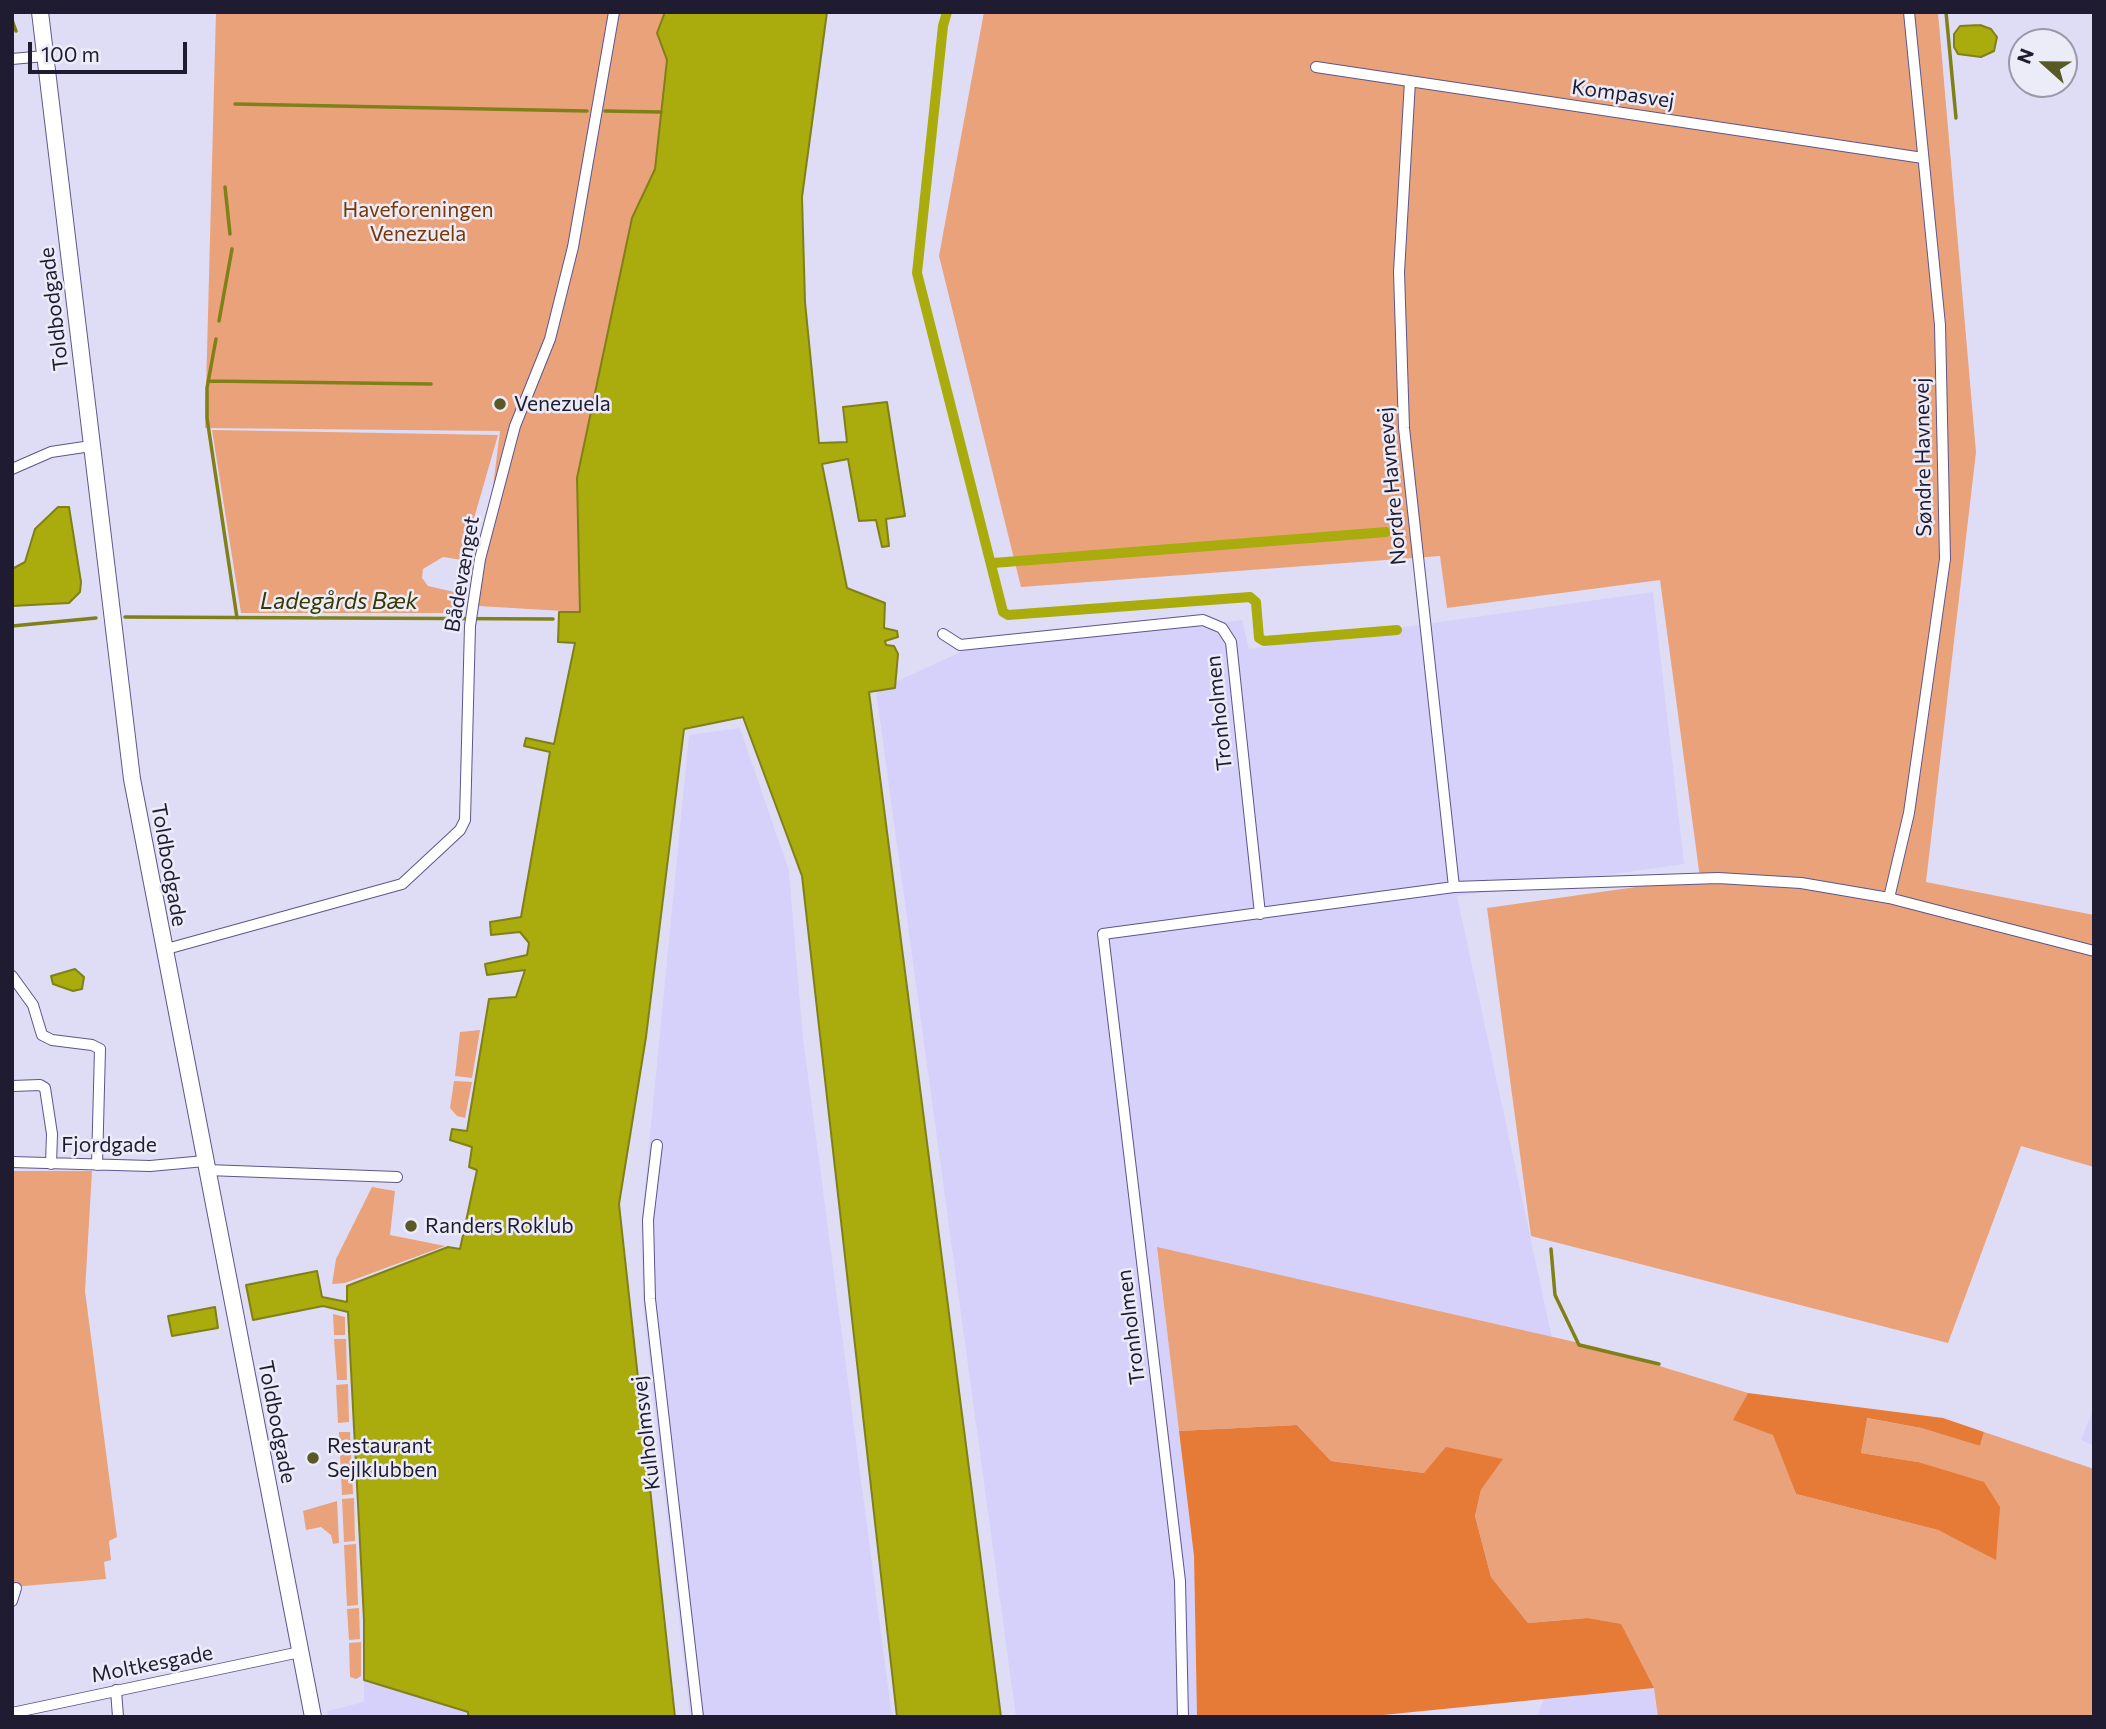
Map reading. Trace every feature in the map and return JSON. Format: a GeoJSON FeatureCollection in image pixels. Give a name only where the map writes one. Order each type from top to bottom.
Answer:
{"type":"FeatureCollection","features":[{"type":"Feature","properties":{"kind":"street","name":"Toldbodgade"},"geometry":{"type":"LineString","coordinates":[[40,12],[132,779],[313,1717]]}},
{"type":"Feature","properties":{"kind":"street","name":"Bådevænget"},"geometry":{"type":"LineString","coordinates":[[163,950],[402,884],[460,830],[465,820],[470,626],[480,559],[515,426],[550,338],[573,247],[614,12]]}},
{"type":"Feature","properties":{"kind":"street","name":"Søndre Havnevej"},"geometry":{"type":"LineString","coordinates":[[1889,898],[1909,813],[1945,559],[1940,325],[1909,12]]}},
{"type":"Feature","properties":{"kind":"street"},"geometry":{"type":"LineString","coordinates":[[12,58],[45,56]]}},
{"type":"Feature","properties":{"kind":"street","name":"Kompasvej"},"geometry":{"type":"LineString","coordinates":[[1316,67],[1923,158]]}},
{"type":"Feature","properties":{"kind":"street","name":"Nordre Havnevej"},"geometry":{"type":"LineString","coordinates":[[1410,81],[1399,272],[1404,428],[1454,887]]}},
{"type":"Feature","properties":{"kind":"street"},"geometry":{"type":"LineString","coordinates":[[12,469],[51,452],[91,446]]}},
{"type":"Feature","properties":{"kind":"street","name":"Tronholmen"},"geometry":{"type":"LineString","coordinates":[[943,634],[960,645],[1203,620],[1222,628],[1231,642],[1260,914],[1103,934],[1180,1581],[1183,1717]]}},
{"type":"Feature","properties":{"kind":"street"},"geometry":{"type":"LineString","coordinates":[[1260,914],[1454,887],[1718,878],[1801,883],[1889,898],[2094,951]]}},
{"type":"Feature","properties":{"kind":"street"},"geometry":{"type":"LineString","coordinates":[[12,976],[33,1005],[42,1035],[52,1040],[92,1045],[100,1049],[97,1165]]}},
{"type":"Feature","properties":{"kind":"street"},"geometry":{"type":"LineString","coordinates":[[12,1086],[40,1085],[45,1088],[52,1134],[51,1164]]}},
{"type":"Feature","properties":{"kind":"street","name":"Kulholmsvej"},"geometry":{"type":"LineString","coordinates":[[657,1145],[648,1220],[650,1299],[698,1717]]}},
{"type":"Feature","properties":{"kind":"street","name":"Fjordgade"},"geometry":{"type":"LineString","coordinates":[[12,1162],[206,1166],[397,1177]]}},
{"type":"Feature","properties":{"kind":"street"},"geometry":{"type":"LineString","coordinates":[[12,1601],[16,1588]]}},
{"type":"Feature","properties":{"kind":"street","name":"Moltkesgade"},"geometry":{"type":"LineString","coordinates":[[12,1713],[300,1652]]}},
{"type":"Feature","properties":{"kind":"street"},"geometry":{"type":"LineString","coordinates":[[116,1690],[118,1717]]}},
{"type":"Feature","properties":{"kind":"shaded area"},"geometry":{"type":"Polygon","coordinates":[[[665,12],[827,12],[802,197],[805,302],[819,443],[847,442],[843,407],[887,402],[905,516],[886,519],[889,546],[882,547],[876,520],[859,521],[848,459],[822,464],[847,588],[885,603],[884,628],[897,631],[898,637],[885,641],[886,645],[894,646],[898,654],[895,688],[869,692],[1001,1717],[897,1717],[802,876],[743,717],[684,729],[646,1037],[619,1204],[675,1717],[468,1717],[468,1712],[364,1680],[364,1620],[348,1312],[323,1306],[253,1320],[246,1285],[317,1271],[322,1297],[347,1302],[347,1286],[448,1247],[460,1249],[477,1170],[469,1167],[472,1147],[450,1140],[452,1129],[467,1131],[489,999],[516,997],[525,970],[487,975],[485,964],[527,955],[529,943],[520,932],[491,935],[490,922],[521,917],[550,752],[524,746],[526,738],[554,744],[575,643],[558,642],[559,612],[580,612],[577,478],[632,218],[655,169],[667,60],[657,33],[665,12]]]}},
{"type":"Feature","properties":{"kind":"shaded area"},"geometry":{"type":"Polygon","coordinates":[[[1980,25],[1991,29],[1997,37],[1994,51],[1981,57],[1958,54],[1954,47],[1954,34],[1960,26],[1980,25]]]}},
{"type":"Feature","properties":{"kind":"shaded area"},"geometry":{"type":"Polygon","coordinates":[[[58,507],[69,507],[81,582],[80,592],[69,603],[12,606],[12,569],[25,562],[35,529],[58,507]]]}},
{"type":"Feature","properties":{"kind":"shaded area"},"geometry":{"type":"Polygon","coordinates":[[[1653,592],[1684,864],[1457,896],[1552,1338],[1157,1248],[1194,1556],[1197,1717],[1016,1717],[876,691],[967,649],[1242,620],[1249,649],[1653,592]]]}},
{"type":"Feature","properties":{"kind":"shaded area"},"geometry":{"type":"Polygon","coordinates":[[[740,728],[789,871],[803,1038],[892,1717],[690,1717],[643,1305],[642,1217],[689,735],[740,728]]]}},
{"type":"Feature","properties":{"kind":"shaded area"},"geometry":{"type":"Polygon","coordinates":[[[75,969],[84,977],[82,989],[73,991],[53,984],[51,976],[75,969]]]}},
{"type":"Feature","properties":{"kind":"shaded area"},"geometry":{"type":"Polygon","coordinates":[[[215,1307],[218,1328],[172,1336],[168,1316],[215,1307]]]}},
{"type":"Feature","properties":{"kind":"shaded area"},"geometry":{"type":"Polygon","coordinates":[[[1748,1393],[1943,1418],[1984,1432],[1980,1446],[1921,1428],[1867,1418],[1861,1453],[1918,1462],[1984,1482],[2000,1507],[1996,1560],[1938,1530],[1796,1494],[1773,1435],[1733,1420],[1748,1393]]]}},
{"type":"Feature","properties":{"kind":"shaded area"},"geometry":{"type":"Polygon","coordinates":[[[2094,1407],[2094,1446],[2081,1440],[2094,1407]]]}},
{"type":"Feature","properties":{"kind":"shaded area"},"geometry":{"type":"Polygon","coordinates":[[[1297,1425],[1331,1461],[1424,1473],[1446,1447],[1503,1459],[1481,1490],[1475,1516],[1491,1577],[1528,1623],[1587,1618],[1621,1624],[1654,1688],[1363,1717],[1197,1717],[1194,1556],[1179,1431],[1297,1425]]]}},
{"type":"Feature","properties":{"kind":"shaded area"},"geometry":{"type":"Polygon","coordinates":[[[364,1680],[466,1713],[466,1717],[328,1717],[327,1711],[364,1702],[364,1680]]]}},
{"type":"Feature","properties":{"kind":"shaded area"},"geometry":{"type":"Polygon","coordinates":[[[1654,1688],[1658,1717],[1528,1717],[1538,1715],[1544,1697],[1654,1688]]]}},
{"type":"Feature","properties":{"kind":"green space","name":"Haveforeningen Venezuela"},"geometry":{"type":"Polygon","coordinates":[[[216,12],[665,12],[658,33],[667,60],[655,169],[632,218],[577,478],[580,612],[478,606],[500,431],[205,428],[216,12]]]}},
{"type":"Feature","properties":{"kind":"green space"},"geometry":{"type":"Polygon","coordinates":[[[984,12],[1938,12],[1976,452],[1926,882],[2094,915],[2094,1167],[2021,1146],[1948,1343],[1531,1236],[1487,908],[1700,878],[1660,580],[1447,608],[1440,556],[1021,587],[939,256],[984,12]]]}},
{"type":"Feature","properties":{"kind":"green space"},"geometry":{"type":"Polygon","coordinates":[[[212,430],[498,435],[462,560],[443,557],[423,569],[422,578],[428,586],[454,592],[454,613],[241,613],[212,430]]]}},
{"type":"Feature","properties":{"kind":"green space"},"geometry":{"type":"Polygon","coordinates":[[[480,1030],[472,1078],[455,1076],[460,1032],[480,1030]]]}},
{"type":"Feature","properties":{"kind":"green space"},"geometry":{"type":"Polygon","coordinates":[[[454,1081],[472,1082],[465,1118],[457,1116],[450,1108],[454,1081]]]}},
{"type":"Feature","properties":{"kind":"green space"},"geometry":{"type":"Polygon","coordinates":[[[12,1171],[92,1171],[85,1291],[117,1537],[109,1541],[111,1560],[104,1562],[106,1579],[12,1587],[12,1171]]]}},
{"type":"Feature","properties":{"kind":"green space"},"geometry":{"type":"Polygon","coordinates":[[[372,1187],[395,1191],[390,1235],[445,1246],[345,1283],[332,1284],[336,1259],[372,1187]]]}},
{"type":"Feature","properties":{"kind":"green space"},"geometry":{"type":"Polygon","coordinates":[[[1157,1247],[1597,1347],[1748,1393],[1734,1420],[1773,1434],[1796,1494],[1938,1530],[1996,1559],[1918,1462],[1861,1453],[1866,1418],[1921,1428],[1980,1446],[1984,1432],[2094,1469],[2094,1717],[1658,1717],[1654,1688],[1587,1618],[1528,1623],[1491,1577],[1475,1516],[1481,1490],[1502,1460],[1424,1473],[1331,1461],[1297,1425],[1179,1431],[1157,1247]]]}},
{"type":"Feature","properties":{"kind":"green space"},"geometry":{"type":"Polygon","coordinates":[[[333,1314],[345,1317],[345,1335],[334,1335],[333,1314]]]}},
{"type":"Feature","properties":{"kind":"green space"},"geometry":{"type":"Polygon","coordinates":[[[334,1339],[346,1339],[347,1380],[337,1380],[334,1339]]]}},
{"type":"Feature","properties":{"kind":"green space"},"geometry":{"type":"Polygon","coordinates":[[[348,1384],[349,1422],[338,1423],[336,1385],[348,1384]]]}},
{"type":"Feature","properties":{"kind":"green space"},"geometry":{"type":"Polygon","coordinates":[[[339,1432],[350,1432],[353,1494],[342,1495],[339,1432]]]}},
{"type":"Feature","properties":{"kind":"green space"},"geometry":{"type":"Polygon","coordinates":[[[354,1498],[355,1541],[344,1542],[342,1499],[354,1498]]]}},
{"type":"Feature","properties":{"kind":"green space"},"geometry":{"type":"Polygon","coordinates":[[[337,1501],[339,1543],[333,1544],[331,1535],[321,1527],[306,1530],[303,1511],[337,1501]]]}},
{"type":"Feature","properties":{"kind":"green space"},"geometry":{"type":"Polygon","coordinates":[[[356,1544],[358,1605],[347,1606],[344,1545],[356,1544]]]}},
{"type":"Feature","properties":{"kind":"green space"},"geometry":{"type":"Polygon","coordinates":[[[359,1608],[360,1639],[349,1640],[347,1609],[359,1608]]]}},
{"type":"Feature","properties":{"kind":"green space"},"geometry":{"type":"Polygon","coordinates":[[[361,1642],[361,1676],[356,1679],[350,1677],[349,1643],[361,1642]]]}},
{"type":"Feature","properties":{"kind":"waterway"},"geometry":{"type":"LineString","coordinates":[[947,12],[943,26],[917,273],[1003,612],[1008,615],[1250,597],[1256,602],[1259,638],[1264,641],[1397,630]]}},
{"type":"Feature","properties":{"kind":"waterway"},"geometry":{"type":"LineString","coordinates":[[1946,12],[1956,118]]}},
{"type":"Feature","properties":{"kind":"waterway"},"geometry":{"type":"LineString","coordinates":[[12,20],[16,31]]}},
{"type":"Feature","properties":{"kind":"waterway"},"geometry":{"type":"LineString","coordinates":[[235,104],[587,111]]}},
{"type":"Feature","properties":{"kind":"waterway"},"geometry":{"type":"LineString","coordinates":[[605,111],[661,112]]}},
{"type":"Feature","properties":{"kind":"waterway"},"geometry":{"type":"LineString","coordinates":[[225,187],[230,234]]}},
{"type":"Feature","properties":{"kind":"waterway"},"geometry":{"type":"LineString","coordinates":[[219,321],[232,249]]}},
{"type":"Feature","properties":{"kind":"waterway"},"geometry":{"type":"LineString","coordinates":[[216,339],[207,388],[207,418],[237,618]]}},
{"type":"Feature","properties":{"kind":"waterway"},"geometry":{"type":"LineString","coordinates":[[208,381],[431,384]]}},
{"type":"Feature","properties":{"kind":"waterway"},"geometry":{"type":"LineString","coordinates":[[993,563],[1386,532]]}},
{"type":"Feature","properties":{"kind":"waterway","name":"Ladegårds Bæk"},"geometry":{"type":"LineString","coordinates":[[125,617],[553,619]]}},
{"type":"Feature","properties":{"kind":"waterway","name":"Ladegårds Bæk"},"geometry":{"type":"LineString","coordinates":[[12,626],[96,618]]}},
{"type":"Feature","properties":{"kind":"waterway"},"geometry":{"type":"LineString","coordinates":[[1551,1249],[1555,1295],[1579,1345],[1659,1364]]}},
{"type":"Feature","properties":{"kind":"place","name":"Venezuela"},"geometry":{"type":"Point","coordinates":[500,404]}},
{"type":"Feature","properties":{"kind":"place","name":"Randers Roklub"},"geometry":{"type":"Point","coordinates":[411,1226]}},
{"type":"Feature","properties":{"kind":"place","name":"Restaurant Sejlklubben"},"geometry":{"type":"Point","coordinates":[313,1458]}}]}
